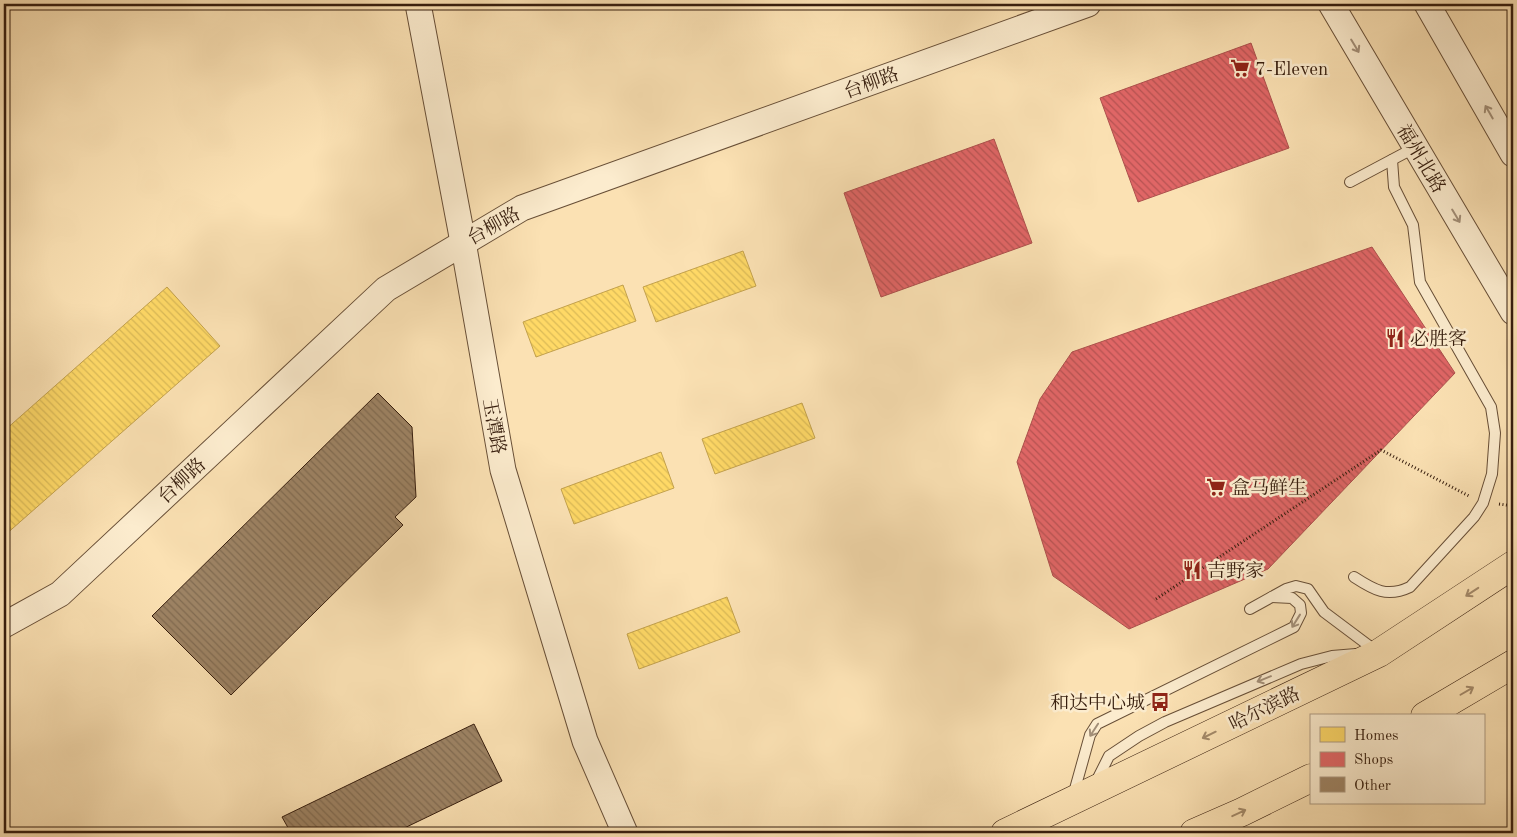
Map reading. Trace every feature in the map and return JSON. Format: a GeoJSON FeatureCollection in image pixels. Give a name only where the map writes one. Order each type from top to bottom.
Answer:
{"type":"FeatureCollection","features":[{"type":"Feature","properties":{"kind":"highway","name":"哈尔滨路"},"geometry":{"type":"LineString","coordinates":[[1005,833],[1379,653],[1513,565]]}},
{"type":"Feature","properties":{"kind":"highway"},"geometry":{"type":"LineString","coordinates":[[1428,714],[1513,664]]}},
{"type":"Feature","properties":{"kind":"highway"},"geometry":{"type":"LineString","coordinates":[[1194,833],[1310,778]]}},
{"type":"Feature","properties":{"kind":"street","name":"玉潭路"},"geometry":{"type":"LineString","coordinates":[[418,4],[463,242],[502,470],[585,741],[625,833]]}},
{"type":"Feature","properties":{"kind":"street","name":"台柳路"},"geometry":{"type":"LineString","coordinates":[[4,625],[60,594],[386,289],[522,208],[1088,4]]}},
{"type":"Feature","properties":{"kind":"street","name":"福州北路"},"geometry":{"type":"LineString","coordinates":[[1331,4],[1513,312]]}},
{"type":"Feature","properties":{"kind":"street"},"geometry":{"type":"LineString","coordinates":[[1427,4],[1513,154]]}},
{"type":"Feature","properties":{"kind":"lane"},"geometry":{"type":"LineString","coordinates":[[1350,182],[1416,147]]}},
{"type":"Feature","properties":{"kind":"lane"},"geometry":{"type":"LineString","coordinates":[[1354,577],[1369,587],[1382,592],[1398,593],[1410,587],[1474,517],[1483,503],[1492,474],[1495,433],[1491,407],[1420,282],[1413,225],[1394,187],[1392,160]]}},
{"type":"Feature","properties":{"kind":"lane"},"geometry":{"type":"LineString","coordinates":[[1250,609],[1286,589],[1296,586],[1308,589],[1324,612],[1379,653]]}},
{"type":"Feature","properties":{"kind":"lane"},"geometry":{"type":"LineString","coordinates":[[1082,796],[1090,735],[1097,724],[1294,627],[1301,614],[1300,605],[1292,598],[1272,596]]}},
{"type":"Feature","properties":{"kind":"path"},"geometry":{"type":"LineString","coordinates":[[1156,599],[1381,450],[1483,503],[1513,506]]}},
{"type":"Feature","properties":{"kind":"building: Homes"},"geometry":{"type":"Polygon","coordinates":[[[743,251],[756,286],[656,322],[643,287],[743,251]]]}},
{"type":"Feature","properties":{"kind":"building: Homes"},"geometry":{"type":"Polygon","coordinates":[[[623,285],[636,321],[536,357],[523,322],[623,285]]]}},
{"type":"Feature","properties":{"kind":"building: Homes"},"geometry":{"type":"Polygon","coordinates":[[[167,287],[220,346],[4,536],[4,431],[167,287]]]}},
{"type":"Feature","properties":{"kind":"building: Homes"},"geometry":{"type":"Polygon","coordinates":[[[802,403],[815,438],[715,474],[702,439],[802,403]]]}},
{"type":"Feature","properties":{"kind":"building: Homes"},"geometry":{"type":"Polygon","coordinates":[[[661,452],[674,488],[574,524],[561,489],[661,452]]]}},
{"type":"Feature","properties":{"kind":"building: Homes"},"geometry":{"type":"Polygon","coordinates":[[[727,597],[740,632],[639,669],[627,634],[727,597]]]}},
{"type":"Feature","properties":{"kind":"building: Shops"},"geometry":{"type":"Polygon","coordinates":[[[1251,43],[1289,148],[1138,202],[1100,98],[1251,43]]]}},
{"type":"Feature","properties":{"kind":"building: Shops"},"geometry":{"type":"Polygon","coordinates":[[[994,139],[1032,243],[881,297],[844,193],[994,139]]]}},
{"type":"Feature","properties":{"kind":"building: Shops"},"geometry":{"type":"Polygon","coordinates":[[[1372,247],[1455,373],[1268,569],[1129,629],[1053,576],[1017,462],[1040,399],[1072,352],[1372,247]]]}},
{"type":"Feature","properties":{"kind":"building: Other"},"geometry":{"type":"Polygon","coordinates":[[[378,393],[412,427],[416,497],[395,517],[403,525],[231,695],[152,616],[378,393]]]}},
{"type":"Feature","properties":{"kind":"building: Other"},"geometry":{"type":"Polygon","coordinates":[[[474,724],[502,781],[394,833],[291,833],[282,817],[474,724]]]}},
{"type":"Feature","properties":{"kind":"place","name":"7-Eleven"},"geometry":{"type":"Point","coordinates":[1240,68]}},
{"type":"Feature","properties":{"kind":"place","name":"必胜客"},"geometry":{"type":"Point","coordinates":[1395,338]}},
{"type":"Feature","properties":{"kind":"place","name":"盒马鲜生"},"geometry":{"type":"Point","coordinates":[1216,487]}},
{"type":"Feature","properties":{"kind":"place","name":"吉野家"},"geometry":{"type":"Point","coordinates":[1192,570]}},
{"type":"Feature","properties":{"kind":"place","name":"和达中心城"},"geometry":{"type":"Point","coordinates":[1160,702]}}]}
